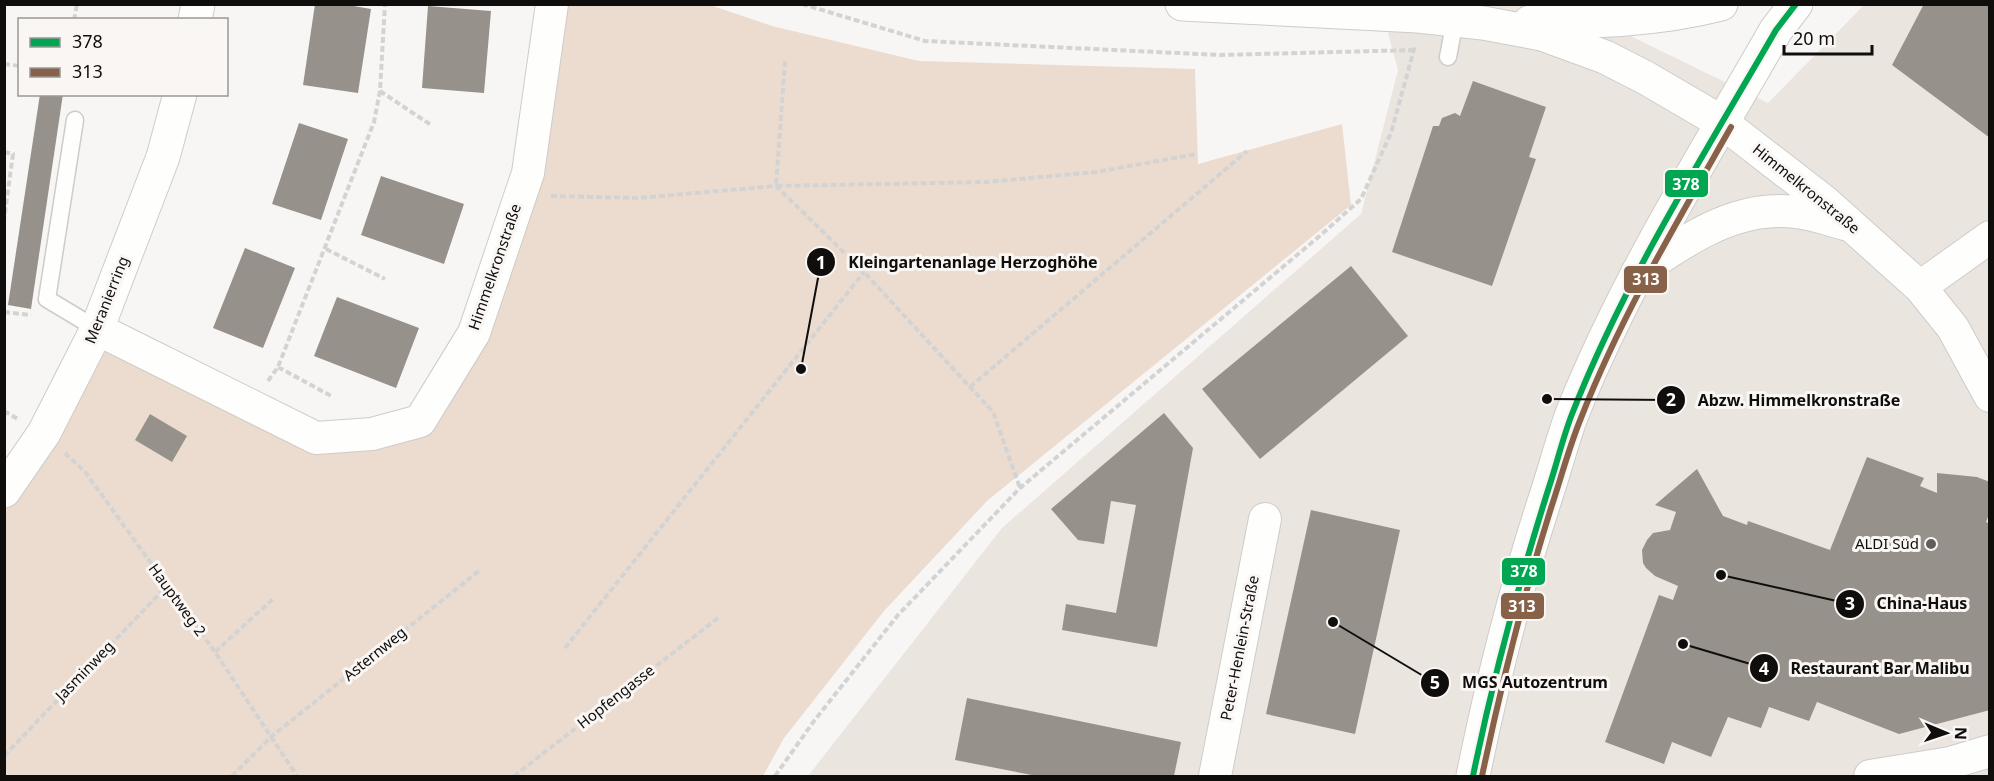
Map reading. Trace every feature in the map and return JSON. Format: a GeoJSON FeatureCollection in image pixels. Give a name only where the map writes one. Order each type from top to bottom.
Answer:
{"type":"FeatureCollection","features":[{"type":"Feature","properties":{"kind":"street","name":"Himmelkronstraße"},"geometry":{"type":"LineString","coordinates":[[98,329],[316,438],[372,434],[420,421],[474,333],[528,173],[552,4]]}},
{"type":"Feature","properties":{"kind":"street","name":"Himmelkronstraße"},"geometry":{"type":"LineString","coordinates":[[1182,4],[1418,16],[1469,21],[1542,34],[1605,57],[1723,123],[1852,226],[1920,287],[1953,328],[1989,396]]}},
{"type":"Feature","properties":{"kind":"street"},"geometry":{"type":"LineString","coordinates":[[1469,21],[1605,22],[1670,15],[1721,4]]}},
{"type":"Feature","properties":{"kind":"street"},"geometry":{"type":"LineString","coordinates":[[1473,777],[1487,708],[1524,565],[1572,415],[1637,273],[1776,30],[1796,4]]}},
{"type":"Feature","properties":{"kind":"street","name":"Meranierring"},"geometry":{"type":"LineString","coordinates":[[4,491],[44,433],[98,329],[163,157],[179,96]]}},
{"type":"Feature","properties":{"kind":"street"},"geometry":{"type":"LineString","coordinates":[[1637,273],[1679,244],[1715,226],[1754,213],[1796,212],[1852,226]]}},
{"type":"Feature","properties":{"kind":"street"},"geometry":{"type":"LineString","coordinates":[[1920,287],[1989,237]]}},
{"type":"Feature","properties":{"kind":"street","name":"Peter-Henlein-Straße"},"geometry":{"type":"LineString","coordinates":[[1215,777],[1265,519]]}},
{"type":"Feature","properties":{"kind":"street"},"geometry":{"type":"LineString","coordinates":[[1870,777],[1950,763],[1989,751]]}},
{"type":"Feature","properties":{"kind":"lane"},"geometry":{"type":"LineString","coordinates":[[1449,57],[1469,21]]}},
{"type":"Feature","properties":{"kind":"lane"},"geometry":{"type":"LineString","coordinates":[[75,120],[47,299],[98,329]]}},
{"type":"Feature","properties":{"kind":"path"},"geometry":{"type":"LineString","coordinates":[[249,405],[278,367],[375,122],[380,91],[385,4]]}},
{"type":"Feature","properties":{"kind":"path"},"geometry":{"type":"LineString","coordinates":[[802,4],[925,41],[1220,55],[1415,50]]}},
{"type":"Feature","properties":{"kind":"path"},"geometry":{"type":"LineString","coordinates":[[775,777],[814,721],[898,615],[1020,488],[1361,199],[1391,133],[1415,50],[1418,16]]}},
{"type":"Feature","properties":{"kind":"path"},"geometry":{"type":"LineString","coordinates":[[785,61],[776,186],[864,272],[993,412],[1020,488]]}},
{"type":"Feature","properties":{"kind":"path"},"geometry":{"type":"LineString","coordinates":[[380,91],[431,125]]}},
{"type":"Feature","properties":{"kind":"path"},"geometry":{"type":"LineString","coordinates":[[970,387],[1247,151]]}},
{"type":"Feature","properties":{"kind":"path"},"geometry":{"type":"LineString","coordinates":[[4,152],[13,153],[4,220]]}},
{"type":"Feature","properties":{"kind":"path"},"geometry":{"type":"LineString","coordinates":[[520,195],[638,198],[776,186],[986,182],[1096,172],[1197,154]]}},
{"type":"Feature","properties":{"kind":"path"},"geometry":{"type":"LineString","coordinates":[[326,249],[385,279]]}},
{"type":"Feature","properties":{"kind":"path"},"geometry":{"type":"LineString","coordinates":[[565,648],[864,272]]}},
{"type":"Feature","properties":{"kind":"path"},"geometry":{"type":"LineString","coordinates":[[278,367],[333,397]]}},
{"type":"Feature","properties":{"kind":"path","name":"Hauptweg 2"},"geometry":{"type":"LineString","coordinates":[[44,433],[86,473],[215,652],[297,777]]}},
{"type":"Feature","properties":{"kind":"path","name":"Asternweg"},"geometry":{"type":"LineString","coordinates":[[232,777],[272,736],[478,572]]}},
{"type":"Feature","properties":{"kind":"path","name":"Jasminweg"},"geometry":{"type":"LineString","coordinates":[[4,756],[166,587]]}},
{"type":"Feature","properties":{"kind":"path"},"geometry":{"type":"LineString","coordinates":[[215,652],[274,598]]}},
{"type":"Feature","properties":{"kind":"path","name":"Hopfengasse"},"geometry":{"type":"LineString","coordinates":[[514,777],[718,618]]}},
{"type":"Feature","properties":{"kind":"shaded area"},"geometry":{"type":"Polygon","coordinates":[[[552,5],[710,5],[772,26],[919,61],[1195,69],[1198,164],[1342,124],[1351,205],[987,501],[884,611],[784,738],[763,776],[5,776],[5,491],[97,329],[316,438],[420,421],[521,195],[552,5]]]}},
{"type":"Feature","properties":{"kind":"shaded area"},"geometry":{"type":"Polygon","coordinates":[[[1377,5],[1620,5],[1608,25],[1768,103],[1864,5],[1989,5],[1989,776],[808,776],[1002,528],[1361,214],[1398,70],[1381,7],[1377,5]]]}},
{"type":"Feature","properties":{"kind":"building"},"geometry":{"type":"Polygon","coordinates":[[[315,4],[342,4],[371,9],[358,93],[303,85],[315,4]]]}},
{"type":"Feature","properties":{"kind":"building"},"geometry":{"type":"Polygon","coordinates":[[[1924,4],[1990,4],[1990,138],[1892,65],[1924,4]]]}},
{"type":"Feature","properties":{"kind":"building"},"geometry":{"type":"Polygon","coordinates":[[[428,6],[491,11],[484,93],[422,88],[428,6]]]}},
{"type":"Feature","properties":{"kind":"building"},"geometry":{"type":"Polygon","coordinates":[[[1473,81],[1546,107],[1529,157],[1536,159],[1492,286],[1392,252],[1433,126],[1439,126],[1442,118],[1455,113],[1460,116],[1473,81]]]}},
{"type":"Feature","properties":{"kind":"building"},"geometry":{"type":"Polygon","coordinates":[[[40,96],[63,96],[31,309],[8,305],[40,96]]]}},
{"type":"Feature","properties":{"kind":"building"},"geometry":{"type":"Polygon","coordinates":[[[299,123],[348,139],[321,220],[272,204],[299,123]]]}},
{"type":"Feature","properties":{"kind":"building"},"geometry":{"type":"Polygon","coordinates":[[[381,176],[464,204],[444,264],[361,235],[381,176]]]}},
{"type":"Feature","properties":{"kind":"building"},"geometry":{"type":"Polygon","coordinates":[[[245,248],[295,268],[263,348],[213,328],[245,248]]]}},
{"type":"Feature","properties":{"kind":"building"},"geometry":{"type":"Polygon","coordinates":[[[1351,266],[1408,336],[1260,459],[1202,389],[1351,266]]]}},
{"type":"Feature","properties":{"kind":"building"},"geometry":{"type":"Polygon","coordinates":[[[337,297],[419,328],[396,388],[314,356],[337,297]]]}},
{"type":"Feature","properties":{"kind":"building"},"geometry":{"type":"Polygon","coordinates":[[[1164,413],[1193,448],[1157,647],[1062,630],[1066,604],[1116,613],[1136,505],[1111,501],[1104,544],[1078,540],[1051,509],[1164,413]]]}},
{"type":"Feature","properties":{"kind":"building"},"geometry":{"type":"Polygon","coordinates":[[[150,414],[187,436],[172,462],[135,440],[150,414]]]}},
{"type":"Feature","properties":{"kind":"building"},"geometry":{"type":"Polygon","coordinates":[[[1867,457],[1924,478],[1920,486],[1937,493],[1937,473],[1977,477],[1990,482],[1990,512],[1986,522],[1990,524],[1990,710],[1899,734],[1817,702],[1809,721],[1769,707],[1761,728],[1728,717],[1711,757],[1672,742],[1664,764],[1605,742],[1659,595],[1673,600],[1678,586],[1655,576],[1643,563],[1642,550],[1647,540],[1653,533],[1670,530],[1676,512],[1655,505],[1697,469],[1723,516],[1747,525],[1748,521],[1830,550],[1867,457]]]}},
{"type":"Feature","properties":{"kind":"building"},"geometry":{"type":"Polygon","coordinates":[[[1311,510],[1400,530],[1355,734],[1266,714],[1311,510]]]}},
{"type":"Feature","properties":{"kind":"building"},"geometry":{"type":"Polygon","coordinates":[[[967,698],[1181,742],[1174,776],[1037,776],[955,760],[967,698]]]}},
{"type":"Feature","properties":{"kind":"transit line","name":"378"},"geometry":{"type":"LineString","coordinates":[[1473,776],[1517,594],[1572,414],[1616,315],[1667,218],[1776,30],[1796,4]]}},
{"type":"Feature","properties":{"kind":"transit line","name":"313"},"geometry":{"type":"LineString","coordinates":[[1482,776],[1522,608],[1577,429],[1632,306],[1731,127]]}},
{"type":"Feature","properties":{"kind":"place","name":"Kleingartenanlage Herzoghöhe"},"geometry":{"type":"Point","coordinates":[801,369]}},
{"type":"Feature","properties":{"kind":"place","name":"Abzw. Himmelkronstraße"},"geometry":{"type":"Point","coordinates":[1547,399]}},
{"type":"Feature","properties":{"kind":"place","name":"ALDI Süd"},"geometry":{"type":"Point","coordinates":[1931,544]}},
{"type":"Feature","properties":{"kind":"place","name":"China-Haus"},"geometry":{"type":"Point","coordinates":[1721,575]}},
{"type":"Feature","properties":{"kind":"place","name":"MGS Autozentrum"},"geometry":{"type":"Point","coordinates":[1333,622]}},
{"type":"Feature","properties":{"kind":"place","name":"Restaurant Bar Malibu"},"geometry":{"type":"Point","coordinates":[1683,644]}}]}
